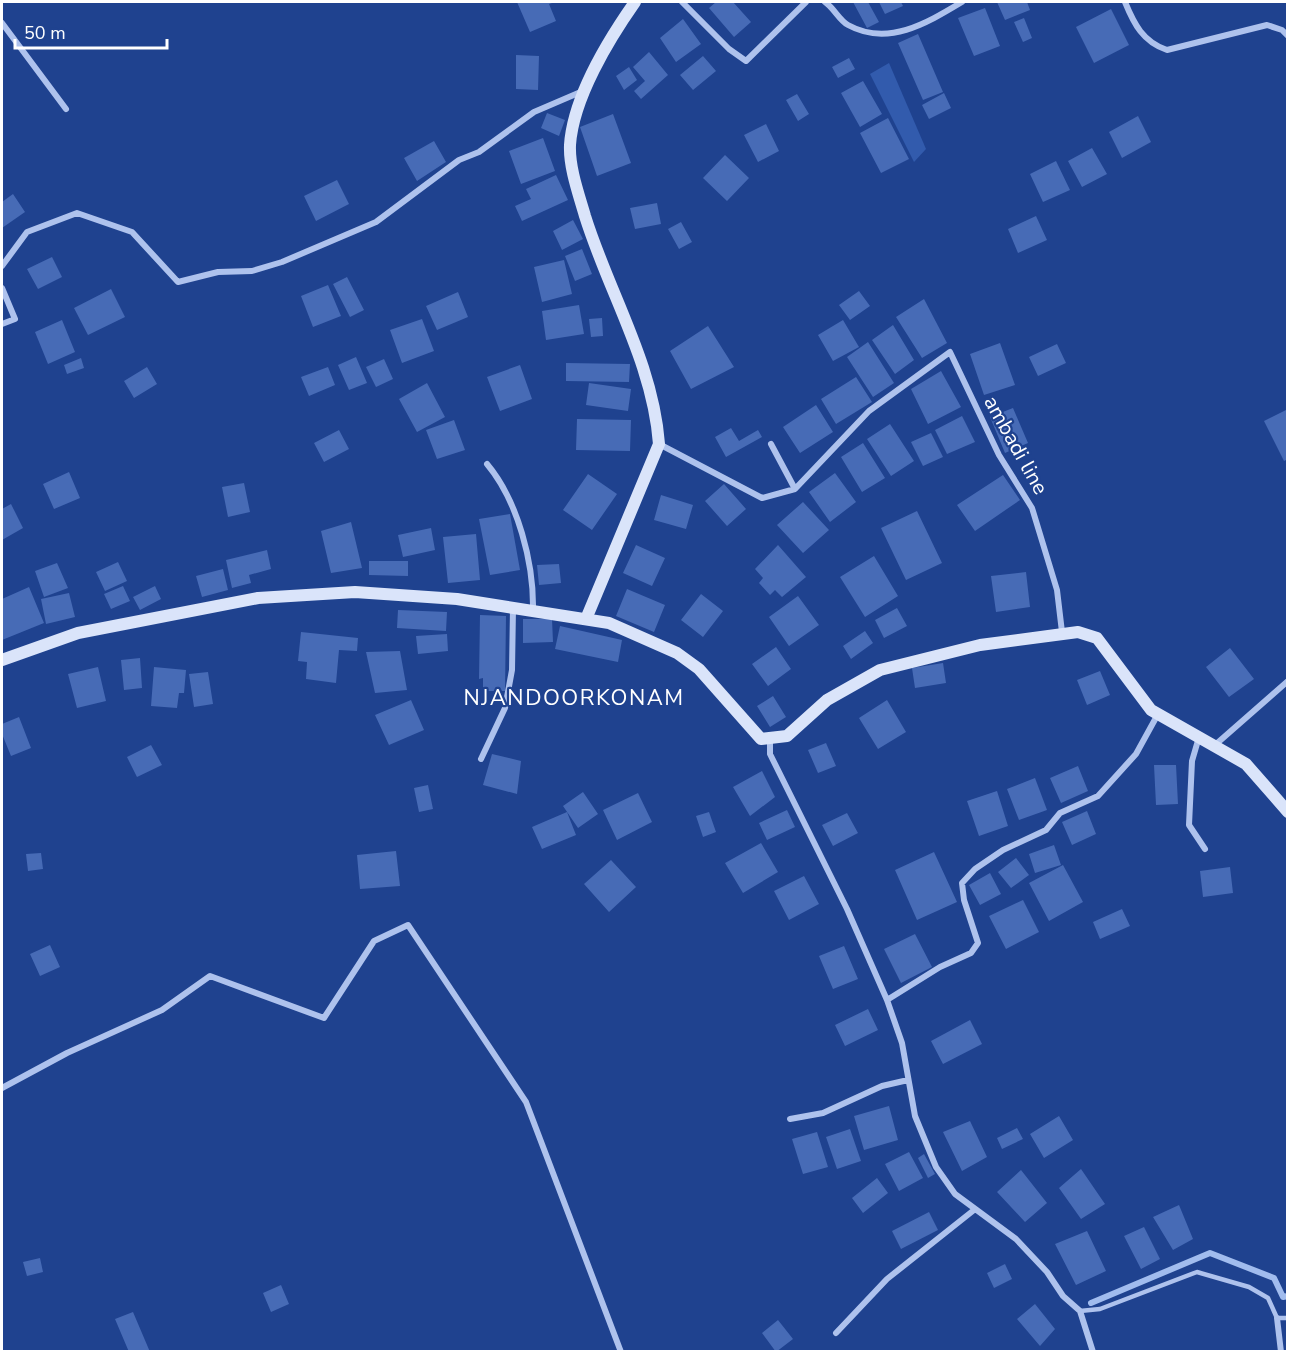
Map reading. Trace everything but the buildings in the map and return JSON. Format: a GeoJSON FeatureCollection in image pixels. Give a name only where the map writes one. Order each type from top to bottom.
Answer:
{"type":"FeatureCollection","features":[{"type":"Feature","properties":{"kind":"main road"},"geometry":{"type":"LineString","coordinates":[[586,619],[659,444],[657,415],[647,373],[598,258],[577,187],[570,146],[583,90],[635,2]]}},
{"type":"Feature","properties":{"kind":"main road"},"geometry":{"type":"LineString","coordinates":[[2,660],[78,633],[258,598],[355,592],[457,599],[609,623],[677,653],[699,669],[761,739],[787,736],[827,700],[880,670],[980,645],[1062,632],[1078,632],[1097,638],[1151,710],[1246,764],[1287,812]]}},
{"type":"Feature","properties":{"kind":"street"},"geometry":{"type":"LineString","coordinates":[[682,2],[729,49],[746,61],[806,2]]}},
{"type":"Feature","properties":{"kind":"street"},"geometry":{"type":"LineString","coordinates":[[825,2],[845,24],[862,32],[888,35],[907,30],[962,2]]}},
{"type":"Feature","properties":{"kind":"street"},"geometry":{"type":"LineString","coordinates":[[1125,2],[1142,35],[1153,46],[1167,50],[1267,25],[1282,30],[1287,36]]}},
{"type":"Feature","properties":{"kind":"street"},"geometry":{"type":"LineString","coordinates":[[2,23],[66,109]]}},
{"type":"Feature","properties":{"kind":"street"},"geometry":{"type":"LineString","coordinates":[[2,266],[27,232],[77,213],[132,232],[178,282],[218,272],[252,271],[262,268],[376,222],[459,160],[479,152],[534,112],[583,90]]}},
{"type":"Feature","properties":{"kind":"street"},"geometry":{"type":"LineString","coordinates":[[2,288],[15,319],[2,324]]}},
{"type":"Feature","properties":{"kind":"street","name":"ambadi line"},"geometry":{"type":"LineString","coordinates":[[795,489],[869,411],[950,352],[999,455],[1032,508],[1057,590],[1062,632]]}},
{"type":"Feature","properties":{"kind":"street"},"geometry":{"type":"LineString","coordinates":[[659,444],[762,498],[795,489],[771,444]]}},
{"type":"Feature","properties":{"kind":"street"},"geometry":{"type":"LineString","coordinates":[[487,464],[502,482],[530,560],[533,611]]}},
{"type":"Feature","properties":{"kind":"street"},"geometry":{"type":"LineString","coordinates":[[481,759],[505,708],[512,670],[513,608]]}},
{"type":"Feature","properties":{"kind":"street"},"geometry":{"type":"LineString","coordinates":[[1214,746],[1287,681]]}},
{"type":"Feature","properties":{"kind":"street"},"geometry":{"type":"LineString","coordinates":[[887,1000],[940,967],[971,953],[978,943],[964,900],[962,883],[975,869],[1003,850],[1046,830],[1060,813],[1098,796],[1136,754],[1158,714]]}},
{"type":"Feature","properties":{"kind":"street"},"geometry":{"type":"LineString","coordinates":[[1199,737],[1192,761],[1189,825],[1204,849]]}},
{"type":"Feature","properties":{"kind":"street"},"geometry":{"type":"LineString","coordinates":[[770,738],[770,754],[847,909],[887,1000],[902,1044],[915,1116],[936,1167],[955,1194],[1017,1239],[1047,1272],[1063,1296],[1080,1311],[1093,1352]]}},
{"type":"Feature","properties":{"kind":"street"},"geometry":{"type":"LineString","coordinates":[[2,1088],[67,1053],[162,1010],[210,976],[324,1018],[351,982],[374,941],[408,924],[526,1102],[621,1352]]}},
{"type":"Feature","properties":{"kind":"street"},"geometry":{"type":"LineString","coordinates":[[790,1119],[823,1113],[882,1086],[908,1080]]}},
{"type":"Feature","properties":{"kind":"street"},"geometry":{"type":"LineString","coordinates":[[836,1334],[887,1279],[974,1209]]}},
{"type":"Feature","properties":{"kind":"street"},"geometry":{"type":"LineString","coordinates":[[1277,1318],[1281,1352]]}},
{"type":"Feature","properties":{"kind":"lane"},"geometry":{"type":"LineString","coordinates":[[1080,1311],[1100,1309],[1197,1272],[1250,1287],[1268,1298],[1277,1318],[1287,1318]]}},
{"type":"Feature","properties":{"kind":"shaded area"},"geometry":{"type":"Polygon","coordinates":[[[889,63],[926,149],[914,162],[870,74],[889,63]]]}},
{"type":"Feature","properties":{"kind":"waterway"},"geometry":{"type":"LineString","coordinates":[[1091,1303],[1210,1253],[1274,1278],[1283,1297],[1288,1296]]}},
{"type":"Feature","properties":{"kind":"district","name":"NJANDOORKONAM"},"geometry":{"type":"Point","coordinates":[574,698]}}]}
